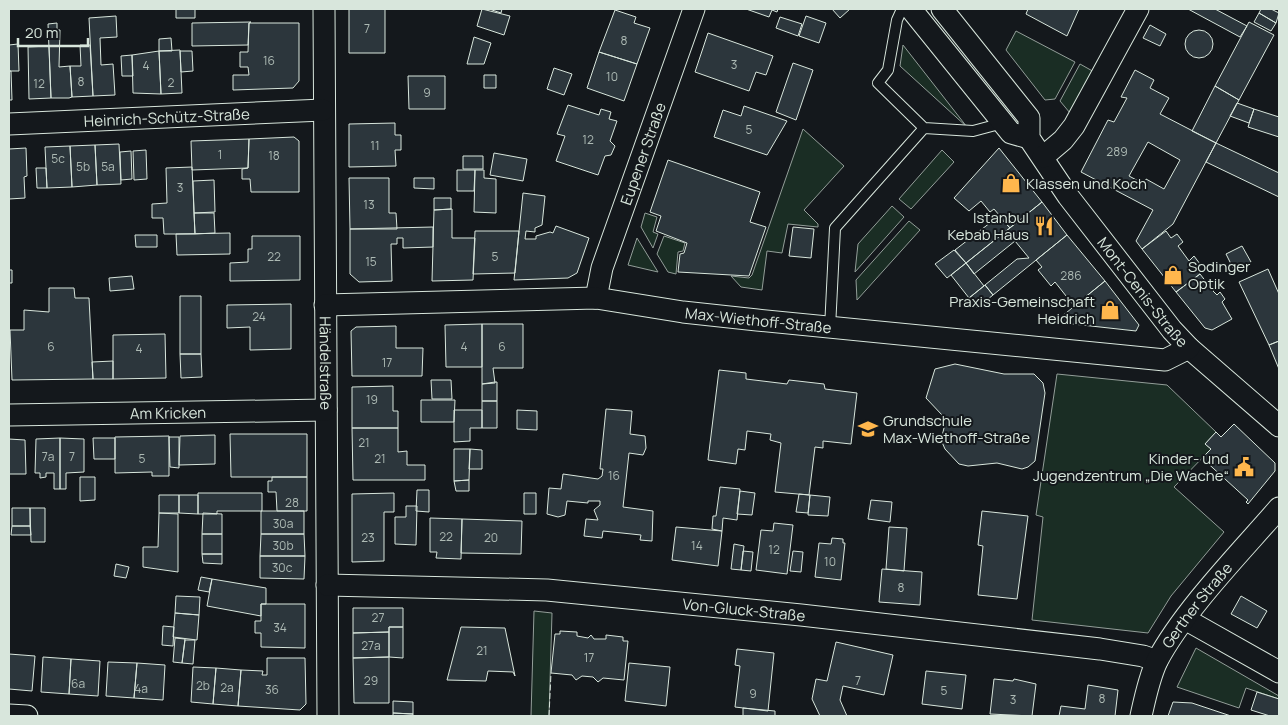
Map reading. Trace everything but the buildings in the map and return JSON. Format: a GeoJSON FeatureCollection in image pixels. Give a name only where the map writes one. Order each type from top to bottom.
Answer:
{"type":"FeatureCollection","features":[{"type":"Feature","properties":{"kind":"street","name":"Händelstraße"},"geometry":{"type":"LineString","coordinates":[[324,9],[323,110],[328,716]]}},
{"type":"Feature","properties":{"kind":"street","name":"Eupener Straße"},"geometry":{"type":"LineString","coordinates":[[596,298],[602,268],[694,9]]}},
{"type":"Feature","properties":{"kind":"street","name":"Mont-Cenis-Straße"},"geometry":{"type":"LineString","coordinates":[[911,9],[1011,133],[1029,138]]}},
{"type":"Feature","properties":{"kind":"street","name":"Mont-Cenis-Straße"},"geometry":{"type":"LineString","coordinates":[[942,9],[1029,118],[1029,138],[1068,196],[1189,348],[1279,426]]}},
{"type":"Feature","properties":{"kind":"street"},"geometry":{"type":"LineString","coordinates":[[1043,157],[1063,140],[1074,126],[1138,9]]}},
{"type":"Feature","properties":{"kind":"street","name":"Heinrich-Schütz-Straße"},"geometry":{"type":"LineString","coordinates":[[9,124],[323,110]]}},
{"type":"Feature","properties":{"kind":"street","name":"Max-Wiethoff-Straße"},"geometry":{"type":"LineString","coordinates":[[325,305],[596,298],[683,312],[1164,360],[1189,348]]}},
{"type":"Feature","properties":{"kind":"street","name":"Am Kricken"},"geometry":{"type":"LineString","coordinates":[[9,415],[326,410]]}},
{"type":"Feature","properties":{"kind":"street","name":"Gerther Straße"},"geometry":{"type":"LineString","coordinates":[[1141,716],[1157,661],[1185,619],[1279,508]]}},
{"type":"Feature","properties":{"kind":"street","name":"Von-Gluck-Straße"},"geometry":{"type":"LineString","coordinates":[[327,585],[547,590],[1100,649],[1143,656],[1157,661]]}},
{"type":"Feature","properties":{"kind":"street"},"geometry":{"type":"LineString","coordinates":[[1185,619],[1279,672]]}},
{"type":"Feature","properties":{"kind":"street"},"geometry":{"type":"LineString","coordinates":[[9,715],[27,716]]}},
{"type":"Feature","properties":{"kind":"lane"},"geometry":{"type":"LineString","coordinates":[[902,9],[897,20],[888,70],[878,83],[924,128],[973,132],[1004,123]]}},
{"type":"Feature","properties":{"kind":"lane"},"geometry":{"type":"LineString","coordinates":[[830,328],[835,228],[924,128]]}},
{"type":"Feature","properties":{"kind":"green space"},"geometry":{"type":"Polygon","coordinates":[[[1016,31],[1075,62],[1055,99],[1045,100],[1006,50],[1016,31]]]}},
{"type":"Feature","properties":{"kind":"green space"},"geometry":{"type":"Polygon","coordinates":[[[903,45],[967,127],[900,66],[903,45]]]}},
{"type":"Feature","properties":{"kind":"green space"},"geometry":{"type":"Polygon","coordinates":[[[1080,64],[1096,73],[1070,113],[1060,101],[1080,64]]]}},
{"type":"Feature","properties":{"kind":"green space"},"geometry":{"type":"Polygon","coordinates":[[[803,129],[844,166],[804,210],[818,224],[818,227],[788,224],[782,253],[767,251],[762,290],[741,287],[731,276],[749,278],[752,275],[803,129]]]}},
{"type":"Feature","properties":{"kind":"green space"},"geometry":{"type":"Polygon","coordinates":[[[942,150],[954,162],[911,209],[899,199],[942,150]]]}},
{"type":"Feature","properties":{"kind":"green space"},"geometry":{"type":"Polygon","coordinates":[[[892,206],[904,217],[855,272],[858,244],[892,206]]]}},
{"type":"Feature","properties":{"kind":"green space"},"geometry":{"type":"Polygon","coordinates":[[[645,213],[657,217],[653,232],[658,234],[653,248],[641,227],[645,213]]]}},
{"type":"Feature","properties":{"kind":"green space"},"geometry":{"type":"Polygon","coordinates":[[[909,221],[920,230],[857,300],[856,280],[909,221]]]}},
{"type":"Feature","properties":{"kind":"green space"},"geometry":{"type":"Polygon","coordinates":[[[664,236],[685,243],[683,251],[678,252],[676,274],[668,272],[657,254],[664,236]]]}},
{"type":"Feature","properties":{"kind":"green space"},"geometry":{"type":"Polygon","coordinates":[[[637,238],[658,272],[628,265],[637,238]]]}},
{"type":"Feature","properties":{"kind":"green space"},"geometry":{"type":"Polygon","coordinates":[[[1057,374],[1167,385],[1216,432],[1205,444],[1211,449],[1174,487],[1224,532],[1171,596],[1148,633],[1032,620],[1043,517],[1036,515],[1057,374]]]}},
{"type":"Feature","properties":{"kind":"green space"},"geometry":{"type":"Polygon","coordinates":[[[534,611],[552,613],[549,716],[531,716],[534,611]]]}},
{"type":"Feature","properties":{"kind":"green space"},"geometry":{"type":"Polygon","coordinates":[[[1196,648],[1279,696],[1279,699],[1246,688],[1239,708],[1177,687],[1196,648]]]}},
{"type":"Feature","properties":{"kind":"fence"},"geometry":{"type":"LineString","coordinates":[[549,716],[551,673]]}},
{"type":"Feature","properties":{"kind":"place","name":"Klassen und Koch"},"geometry":{"type":"Point","coordinates":[1011,183]}},
{"type":"Feature","properties":{"kind":"place","name":"Istanbul Kebab Haus"},"geometry":{"type":"Point","coordinates":[1044,226]}},
{"type":"Feature","properties":{"kind":"place","name":"Sodinger Optik"},"geometry":{"type":"Point","coordinates":[1173,275]}},
{"type":"Feature","properties":{"kind":"place","name":"Praxis-Gemeinschaft Heidrich"},"geometry":{"type":"Point","coordinates":[1110,310]}},
{"type":"Feature","properties":{"kind":"place","name":"Grundschule Max-Wiethoff-Straße"},"geometry":{"type":"Point","coordinates":[868,429]}},
{"type":"Feature","properties":{"kind":"place","name":"Kinder- und Jugendzentrum „Die Wache“"},"geometry":{"type":"Point","coordinates":[1244,467]}}]}
